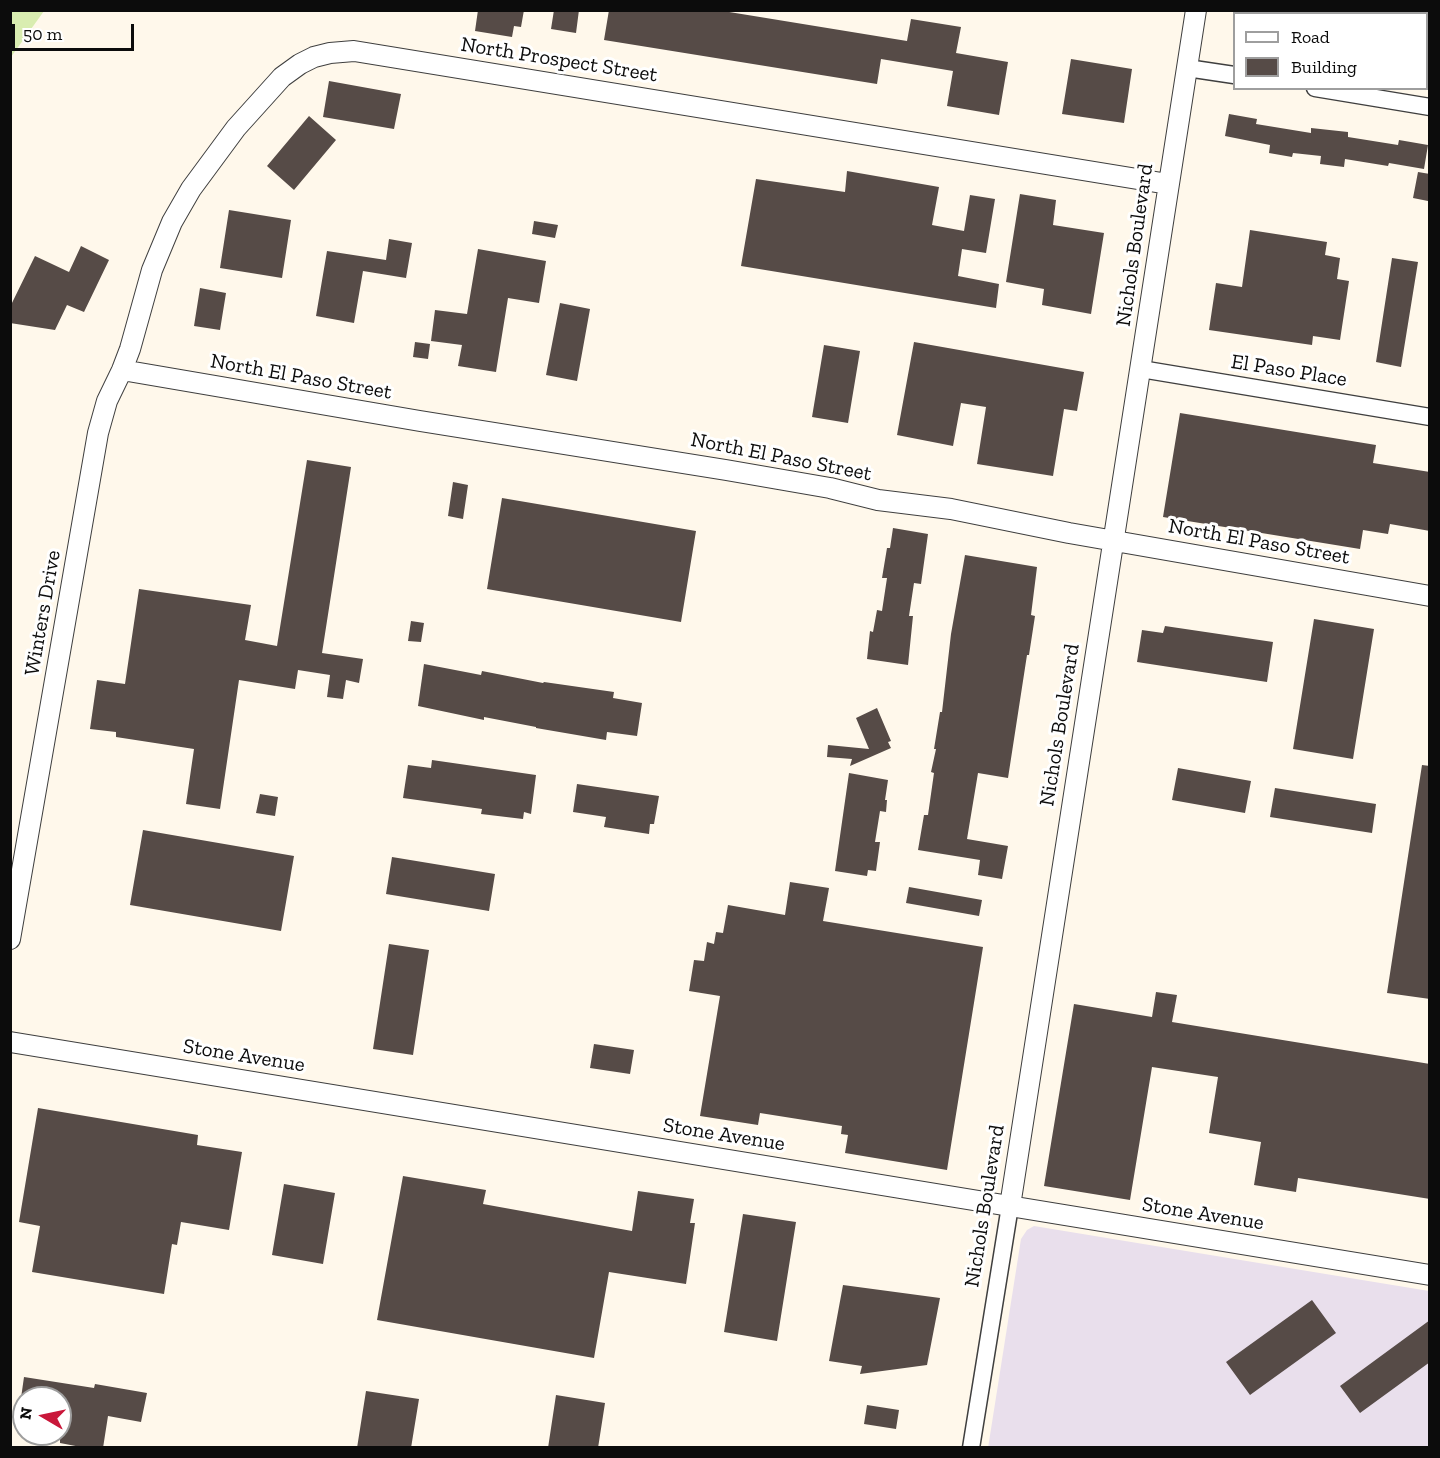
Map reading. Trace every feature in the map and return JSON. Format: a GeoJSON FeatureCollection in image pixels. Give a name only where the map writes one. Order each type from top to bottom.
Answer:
{"type":"FeatureCollection","features":[{"type":"Feature","properties":{"kind":"street","name":"Nichols Boulevard"},"geometry":{"type":"LineString","coordinates":[[971,1448],[1196,10]]}},
{"type":"Feature","properties":{"kind":"street","name":"North Prospect Street"},"geometry":{"type":"LineString","coordinates":[[122,370],[152,270],[172,222],[191,189],[236,128],[282,77],[300,64],[330,53],[354,51],[1168,184]]}},
{"type":"Feature","properties":{"kind":"street"},"geometry":{"type":"LineString","coordinates":[[1187,68],[1233,75]]}},
{"type":"Feature","properties":{"kind":"street"},"geometry":{"type":"LineString","coordinates":[[1327,90],[1430,107]]}},
{"type":"Feature","properties":{"kind":"street","name":"El Paso Place"},"geometry":{"type":"LineString","coordinates":[[1141,369],[1430,417]]}},
{"type":"Feature","properties":{"kind":"street","name":"North El Paso Street"},"geometry":{"type":"LineString","coordinates":[[122,370],[761,476],[830,488],[878,500],[951,509],[1430,596]]}},
{"type":"Feature","properties":{"kind":"street","name":"Winters Drive"},"geometry":{"type":"LineString","coordinates":[[10,939],[98,433],[107,401],[122,370]]}},
{"type":"Feature","properties":{"kind":"street","name":"Stone Avenue"},"geometry":{"type":"LineString","coordinates":[[10,1042],[1430,1275]]}},
{"type":"Feature","properties":{"kind":"shaded area"},"geometry":{"type":"Polygon","coordinates":[[[1034,1226],[1429,1291],[1429,1447],[988,1448],[1021,1239],[1027,1230],[1034,1226]]]}},
{"type":"Feature","properties":{"kind":"green space"},"geometry":{"type":"Polygon","coordinates":[[[10,11],[44,11],[11,57],[10,11]]]}},
{"type":"Feature","properties":{"kind":"building"},"geometry":{"type":"Polygon","coordinates":[[[478,10],[524,10],[521,27],[514,26],[512,37],[475,31],[478,10]]]}},
{"type":"Feature","properties":{"kind":"building"},"geometry":{"type":"Polygon","coordinates":[[[554,10],[579,10],[576,33],[551,29],[554,10]]]}},
{"type":"Feature","properties":{"kind":"building"},"geometry":{"type":"Polygon","coordinates":[[[609,10],[717,10],[907,41],[911,19],[961,27],[956,53],[1008,62],[999,115],[947,106],[953,71],[881,59],[877,84],[604,40],[609,10]]]}},
{"type":"Feature","properties":{"kind":"building"},"geometry":{"type":"Polygon","coordinates":[[[1071,59],[1132,69],[1124,123],[1062,114],[1071,59]]]}},
{"type":"Feature","properties":{"kind":"building"},"geometry":{"type":"Polygon","coordinates":[[[329,81],[401,94],[394,129],[323,117],[329,81]]]}},
{"type":"Feature","properties":{"kind":"building"},"geometry":{"type":"Polygon","coordinates":[[[1229,114],[1257,119],[1256,124],[1311,133],[1311,128],[1348,132],[1348,137],[1398,145],[1399,140],[1428,145],[1424,169],[1345,159],[1344,167],[1320,164],[1321,156],[1293,153],[1292,157],[1269,153],[1270,145],[1225,136],[1229,114]]]}},
{"type":"Feature","properties":{"kind":"building"},"geometry":{"type":"Polygon","coordinates":[[[309,116],[336,140],[294,190],[267,166],[309,116]]]}},
{"type":"Feature","properties":{"kind":"building"},"geometry":{"type":"Polygon","coordinates":[[[847,171],[939,187],[932,225],[964,231],[970,195],[995,199],[986,253],[962,249],[958,276],[999,284],[996,308],[741,266],[756,179],[845,192],[847,171]]]}},
{"type":"Feature","properties":{"kind":"building"},"geometry":{"type":"Polygon","coordinates":[[[1418,172],[1430,174],[1428,201],[1413,198],[1418,172]]]}},
{"type":"Feature","properties":{"kind":"building"},"geometry":{"type":"Polygon","coordinates":[[[1020,194],[1056,200],[1053,225],[1104,233],[1091,314],[1042,305],[1044,289],[1006,282],[1020,194]]]}},
{"type":"Feature","properties":{"kind":"building"},"geometry":{"type":"Polygon","coordinates":[[[229,210],[291,220],[282,278],[220,268],[229,210]]]}},
{"type":"Feature","properties":{"kind":"building"},"geometry":{"type":"Polygon","coordinates":[[[534,221],[558,225],[555,238],[532,234],[534,221]]]}},
{"type":"Feature","properties":{"kind":"building"},"geometry":{"type":"Polygon","coordinates":[[[1250,230],[1327,242],[1325,255],[1340,258],[1337,279],[1349,281],[1340,340],[1313,336],[1312,345],[1209,330],[1216,283],[1242,287],[1250,230]]]}},
{"type":"Feature","properties":{"kind":"building"},"geometry":{"type":"Polygon","coordinates":[[[389,239],[412,243],[406,278],[363,271],[354,323],[316,316],[327,251],[386,260],[389,239]]]}},
{"type":"Feature","properties":{"kind":"building"},"geometry":{"type":"Polygon","coordinates":[[[81,246],[109,260],[84,312],[67,305],[55,330],[10,323],[10,307],[35,256],[69,272],[81,246]]]}},
{"type":"Feature","properties":{"kind":"building"},"geometry":{"type":"Polygon","coordinates":[[[478,249],[546,261],[539,303],[508,298],[496,372],[458,366],[462,345],[431,341],[435,310],[467,314],[478,249]]]}},
{"type":"Feature","properties":{"kind":"building"},"geometry":{"type":"Polygon","coordinates":[[[1392,258],[1418,262],[1401,367],[1376,362],[1392,258]]]}},
{"type":"Feature","properties":{"kind":"building"},"geometry":{"type":"Polygon","coordinates":[[[200,288],[226,293],[220,330],[194,326],[200,288]]]}},
{"type":"Feature","properties":{"kind":"building"},"geometry":{"type":"Polygon","coordinates":[[[560,303],[590,309],[577,381],[546,375],[560,303]]]}},
{"type":"Feature","properties":{"kind":"building"},"geometry":{"type":"Polygon","coordinates":[[[415,342],[430,344],[428,359],[413,357],[415,342]]]}},
{"type":"Feature","properties":{"kind":"building"},"geometry":{"type":"Polygon","coordinates":[[[914,342],[1084,372],[1077,411],[1064,409],[1053,476],[977,464],[986,407],[961,403],[953,446],[897,435],[914,342]]]}},
{"type":"Feature","properties":{"kind":"building"},"geometry":{"type":"Polygon","coordinates":[[[824,345],[860,351],[848,423],[812,417],[824,345]]]}},
{"type":"Feature","properties":{"kind":"building"},"geometry":{"type":"Polygon","coordinates":[[[1180,413],[1376,445],[1373,463],[1430,472],[1430,531],[1390,524],[1388,534],[1363,530],[1360,549],[1163,517],[1180,413]]]}},
{"type":"Feature","properties":{"kind":"building"},"geometry":{"type":"Polygon","coordinates":[[[307,460],[351,467],[322,653],[363,659],[359,683],[346,680],[343,699],[327,697],[330,675],[298,670],[295,689],[239,680],[220,809],[186,804],[194,749],[116,737],[116,732],[90,729],[97,680],[125,684],[139,589],[251,605],[245,640],[277,646],[307,460]]]}},
{"type":"Feature","properties":{"kind":"building"},"geometry":{"type":"Polygon","coordinates":[[[453,482],[468,485],[463,519],[448,516],[453,482]]]}},
{"type":"Feature","properties":{"kind":"building"},"geometry":{"type":"Polygon","coordinates":[[[502,498],[696,531],[681,622],[487,589],[502,498]]]}},
{"type":"Feature","properties":{"kind":"building"},"geometry":{"type":"Polygon","coordinates":[[[893,528],[928,534],[921,584],[914,583],[909,616],[913,616],[908,665],[867,659],[870,631],[873,632],[877,610],[882,611],[887,578],[882,578],[893,528]]]}},
{"type":"Feature","properties":{"kind":"building"},"geometry":{"type":"Polygon","coordinates":[[[965,555],[1037,567],[1031,615],[1035,616],[1008,778],[978,773],[967,839],[1008,846],[1002,879],[978,875],[980,860],[918,850],[924,815],[928,815],[934,773],[931,772],[936,749],[934,749],[940,712],[942,712],[951,634],[965,555]]]}},
{"type":"Feature","properties":{"kind":"building"},"geometry":{"type":"Polygon","coordinates":[[[1314,619],[1374,629],[1353,759],[1293,749],[1314,619]]]}},
{"type":"Feature","properties":{"kind":"building"},"geometry":{"type":"Polygon","coordinates":[[[411,621],[424,623],[421,642],[408,641],[411,621]]]}},
{"type":"Feature","properties":{"kind":"building"},"geometry":{"type":"Polygon","coordinates":[[[1165,626],[1273,642],[1267,682],[1137,662],[1142,630],[1163,633],[1165,626]]]}},
{"type":"Feature","properties":{"kind":"building"},"geometry":{"type":"Polygon","coordinates":[[[424,664],[481,675],[482,671],[543,683],[614,692],[613,698],[642,703],[637,736],[607,732],[606,740],[484,717],[484,720],[418,706],[424,664]]]}},
{"type":"Feature","properties":{"kind":"building"},"geometry":{"type":"Polygon","coordinates":[[[877,708],[891,741],[888,742],[891,748],[850,766],[852,759],[827,757],[828,745],[869,749],[856,718],[877,708]]]}},
{"type":"Feature","properties":{"kind":"building"},"geometry":{"type":"Polygon","coordinates":[[[432,760],[536,775],[531,814],[524,812],[523,819],[481,814],[482,809],[403,798],[408,765],[431,768],[432,760]]]}},
{"type":"Feature","properties":{"kind":"building"},"geometry":{"type":"Polygon","coordinates":[[[1422,765],[1430,766],[1430,999],[1387,993],[1422,765]]]}},
{"type":"Feature","properties":{"kind":"building"},"geometry":{"type":"Polygon","coordinates":[[[1178,768],[1251,781],[1245,813],[1172,800],[1178,768]]]}},
{"type":"Feature","properties":{"kind":"building"},"geometry":{"type":"Polygon","coordinates":[[[849,773],[888,780],[886,812],[880,811],[875,842],[880,842],[876,871],[868,870],[867,876],[835,871],[849,773]]]}},
{"type":"Feature","properties":{"kind":"building"},"geometry":{"type":"Polygon","coordinates":[[[577,784],[659,796],[654,824],[650,824],[649,834],[604,827],[606,817],[573,812],[577,784]]]}},
{"type":"Feature","properties":{"kind":"building"},"geometry":{"type":"Polygon","coordinates":[[[1275,788],[1376,804],[1372,833],[1270,817],[1275,788]]]}},
{"type":"Feature","properties":{"kind":"building"},"geometry":{"type":"Polygon","coordinates":[[[260,794],[278,797],[275,816],[256,813],[260,794]]]}},
{"type":"Feature","properties":{"kind":"building"},"geometry":{"type":"Polygon","coordinates":[[[143,830],[294,856],[281,931],[130,905],[143,830]]]}},
{"type":"Feature","properties":{"kind":"building"},"geometry":{"type":"Polygon","coordinates":[[[392,857],[495,874],[489,911],[386,894],[392,857]]]}},
{"type":"Feature","properties":{"kind":"building"},"geometry":{"type":"Polygon","coordinates":[[[790,882],[829,888],[823,921],[983,947],[947,1170],[845,1153],[848,1135],[841,1134],[842,1126],[760,1113],[758,1125],[700,1116],[720,996],[689,991],[694,960],[704,961],[707,942],[714,944],[716,932],[723,933],[728,905],[785,915],[790,882]]]}},
{"type":"Feature","properties":{"kind":"building"},"geometry":{"type":"Polygon","coordinates":[[[909,887],[982,900],[979,916],[906,903],[909,887]]]}},
{"type":"Feature","properties":{"kind":"building"},"geometry":{"type":"Polygon","coordinates":[[[389,944],[429,950],[413,1055],[373,1049],[389,944]]]}},
{"type":"Feature","properties":{"kind":"building"},"geometry":{"type":"Polygon","coordinates":[[[1156,992],[1177,995],[1172,1022],[1430,1064],[1430,1199],[1298,1178],[1296,1192],[1254,1185],[1261,1142],[1209,1133],[1218,1077],[1152,1067],[1130,1200],[1044,1186],[1074,1004],[1152,1017],[1156,992]]]}},
{"type":"Feature","properties":{"kind":"building"},"geometry":{"type":"Polygon","coordinates":[[[594,1044],[634,1050],[630,1074],[590,1068],[594,1044]]]}},
{"type":"Feature","properties":{"kind":"building"},"geometry":{"type":"Polygon","coordinates":[[[38,1108],[198,1135],[197,1145],[242,1152],[229,1230],[181,1222],[177,1245],[172,1244],[164,1294],[32,1272],[40,1226],[19,1222],[38,1108]]]}},
{"type":"Feature","properties":{"kind":"building"},"geometry":{"type":"Polygon","coordinates":[[[403,1176],[486,1190],[483,1204],[632,1231],[638,1191],[694,1199],[690,1223],[695,1223],[686,1284],[609,1272],[594,1358],[377,1320],[403,1176]]]}},
{"type":"Feature","properties":{"kind":"building"},"geometry":{"type":"Polygon","coordinates":[[[284,1184],[335,1193],[323,1264],[272,1255],[284,1184]]]}},
{"type":"Feature","properties":{"kind":"building"},"geometry":{"type":"Polygon","coordinates":[[[743,1214],[796,1222],[777,1341],[724,1332],[743,1214]]]}},
{"type":"Feature","properties":{"kind":"building"},"geometry":{"type":"Polygon","coordinates":[[[843,1285],[940,1298],[927,1365],[860,1374],[862,1366],[829,1361],[843,1285]]]}},
{"type":"Feature","properties":{"kind":"building"},"geometry":{"type":"Polygon","coordinates":[[[1312,1300],[1336,1333],[1250,1395],[1226,1362],[1312,1300]]]}},
{"type":"Feature","properties":{"kind":"building"},"geometry":{"type":"Polygon","coordinates":[[[1430,1320],[1430,1362],[1360,1413],[1340,1386],[1430,1320]]]}},
{"type":"Feature","properties":{"kind":"building"},"geometry":{"type":"Polygon","coordinates":[[[24,1377],[94,1388],[95,1384],[147,1393],[141,1422],[108,1416],[103,1448],[86,1448],[72,1445],[72,1386],[23,1386],[24,1377]]]}},
{"type":"Feature","properties":{"kind":"building"},"geometry":{"type":"Polygon","coordinates":[[[366,1391],[419,1399],[411,1448],[357,1448],[366,1391]]]}},
{"type":"Feature","properties":{"kind":"building"},"geometry":{"type":"Polygon","coordinates":[[[556,1395],[605,1403],[598,1448],[548,1448],[556,1395]]]}},
{"type":"Feature","properties":{"kind":"building"},"geometry":{"type":"Polygon","coordinates":[[[867,1405],[899,1410],[896,1429],[864,1424],[867,1405]]]}}]}
